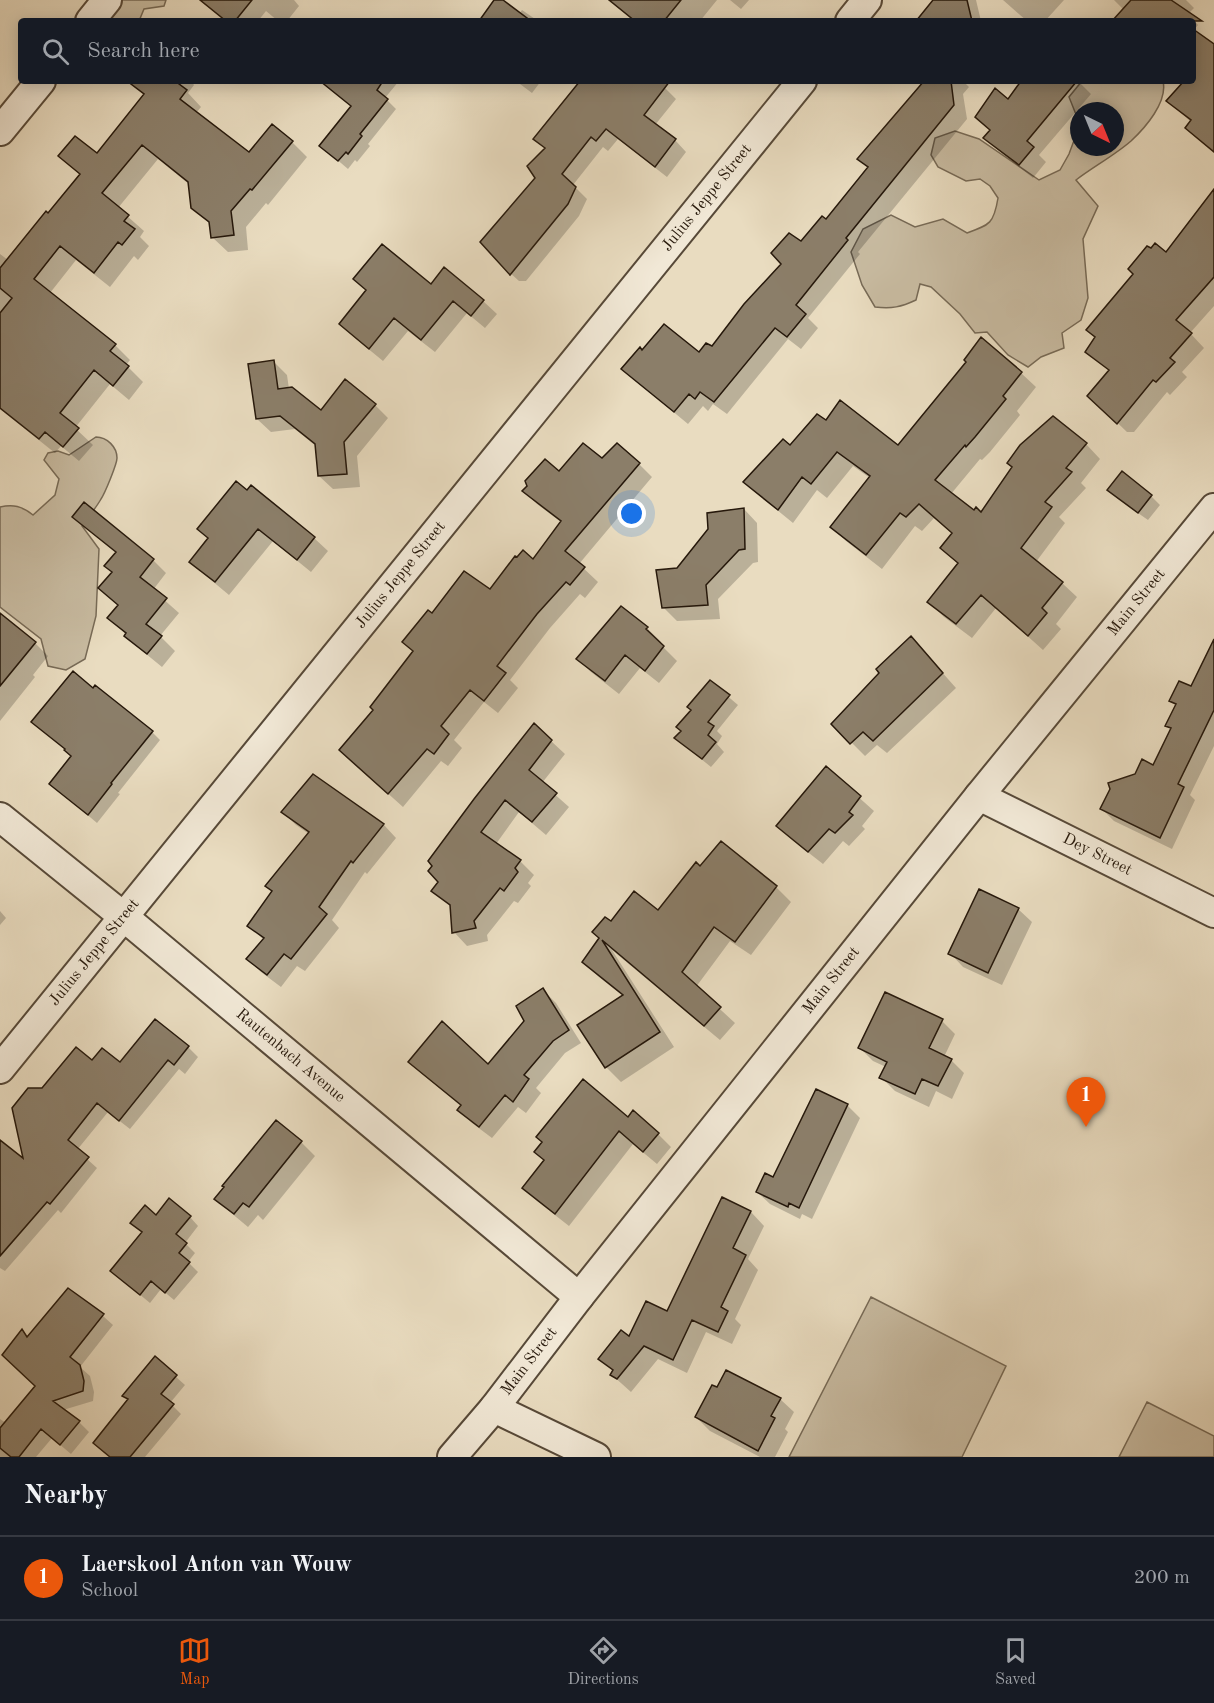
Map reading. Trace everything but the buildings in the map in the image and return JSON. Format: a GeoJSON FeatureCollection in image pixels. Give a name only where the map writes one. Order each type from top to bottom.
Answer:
{"type":"FeatureCollection","features":[{"type":"Feature","properties":{"kind":"street"},"geometry":{"type":"LineString","coordinates":[[92,18],[107,0]]}},
{"type":"Feature","properties":{"kind":"street"},"geometry":{"type":"LineString","coordinates":[[852,18],[867,0]]}},
{"type":"Feature","properties":{"kind":"street"},"geometry":{"type":"LineString","coordinates":[[0,131],[39,84]]}},
{"type":"Feature","properties":{"kind":"street","name":"Julius Jeppe Street"},"geometry":{"type":"LineString","coordinates":[[0,1069],[800,84]]}},
{"type":"Feature","properties":{"kind":"street","name":"Main Street"},"geometry":{"type":"LineString","coordinates":[[452,1457],[494,1408],[579,1297],[979,796],[1214,508]]}},
{"type":"Feature","properties":{"kind":"street","name":"Dey Street"},"geometry":{"type":"LineString","coordinates":[[979,796],[1214,913]]}},
{"type":"Feature","properties":{"kind":"street","name":"Rautenbach Avenue"},"geometry":{"type":"LineString","coordinates":[[0,817],[124,917],[579,1297]]}},
{"type":"Feature","properties":{"kind":"street"},"geometry":{"type":"LineString","coordinates":[[494,1408],[596,1457]]}},
{"type":"Feature","properties":{"kind":"shaded area"},"geometry":{"type":"Polygon","coordinates":[[[119,0],[166,0],[164,6],[144,9],[140,18],[104,18],[119,0]]]}},
{"type":"Feature","properties":{"kind":"shaded area"},"geometry":{"type":"Polygon","coordinates":[[[1080,84],[1163,84],[1159,106],[1149,122],[1124,146],[1124,102],[1071,102],[1069,97],[1080,84]]]}},
{"type":"Feature","properties":{"kind":"shaded area"},"geometry":{"type":"Polygon","coordinates":[[[955,131],[979,139],[1039,180],[1060,170],[1070,151],[1070,156],[1111,156],[1076,180],[1098,206],[1083,239],[1088,298],[1081,320],[1062,333],[1064,348],[1041,357],[1028,367],[1008,355],[987,332],[975,333],[960,314],[931,287],[920,284],[916,300],[896,307],[875,307],[862,285],[851,252],[863,229],[891,215],[915,227],[943,219],[967,233],[986,225],[995,213],[998,198],[990,186],[980,179],[966,181],[938,167],[931,155],[935,138],[955,131]]]}},
{"type":"Feature","properties":{"kind":"shaded area"},"geometry":{"type":"Polygon","coordinates":[[[96,437],[111,443],[117,458],[103,496],[82,526],[99,549],[96,616],[85,659],[66,670],[48,666],[41,639],[0,607],[0,507],[17,506],[33,515],[55,495],[59,479],[44,460],[48,453],[58,451],[69,455],[96,437]]]}},
{"type":"Feature","properties":{"kind":"shaded area"},"geometry":{"type":"Polygon","coordinates":[[[871,1297],[1006,1366],[962,1457],[789,1457],[871,1297]]]}},
{"type":"Feature","properties":{"kind":"shaded area"},"geometry":{"type":"Polygon","coordinates":[[[1147,1402],[1214,1436],[1214,1457],[1119,1457],[1147,1402]]]}},
{"type":"Feature","properties":{"kind":"place","name":"Laerskool Anton van Wouw"},"geometry":{"type":"Point","coordinates":[1086,1127]}}]}
